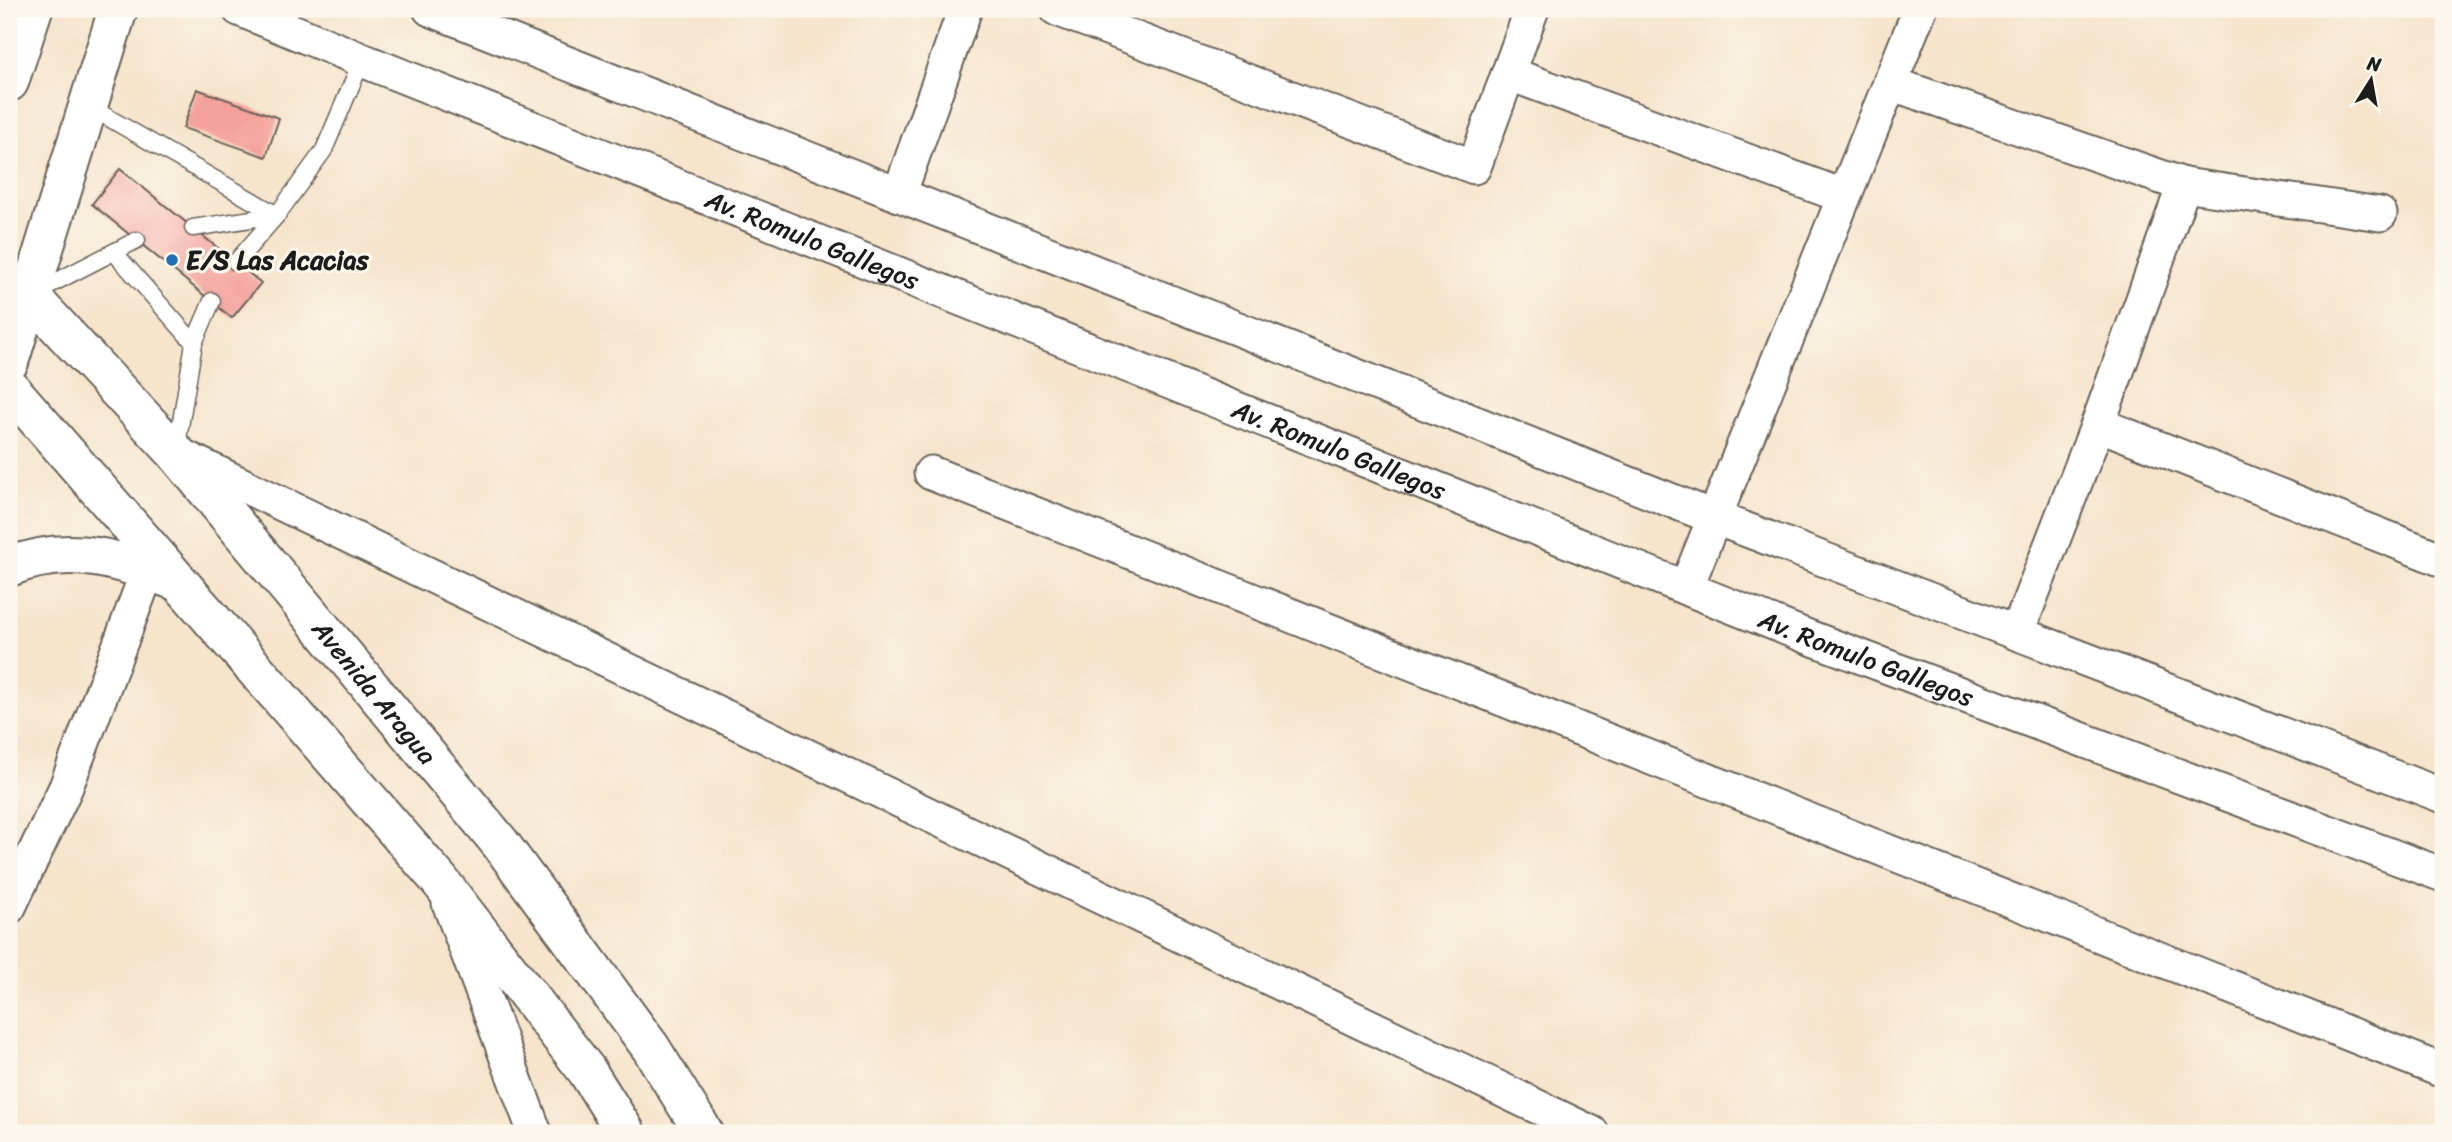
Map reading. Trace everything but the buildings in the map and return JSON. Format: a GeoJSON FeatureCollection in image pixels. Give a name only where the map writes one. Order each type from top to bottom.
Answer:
{"type":"FeatureCollection","features":[{"type":"Feature","properties":{"kind":"street"},"geometry":{"type":"LineString","coordinates":[[9,82],[33,9]]}},
{"type":"Feature","properties":{"kind":"street"},"geometry":{"type":"LineString","coordinates":[[9,362],[19,288],[88,106],[118,9]]}},
{"type":"Feature","properties":{"kind":"street","name":"Av. Romulo Gallegos"},"geometry":{"type":"LineString","coordinates":[[239,9],[1811,638],[2443,874]]}},
{"type":"Feature","properties":{"kind":"street"},"geometry":{"type":"LineString","coordinates":[[430,9],[1713,517],[2443,796]]}},
{"type":"Feature","properties":{"kind":"street"},"geometry":{"type":"LineString","coordinates":[[899,195],[965,9]]}},
{"type":"Feature","properties":{"kind":"street"},"geometry":{"type":"LineString","coordinates":[[1057,9],[1474,167],[1532,9]]}},
{"type":"Feature","properties":{"kind":"street"},"geometry":{"type":"LineString","coordinates":[[1686,588],[1920,9]]}},
{"type":"Feature","properties":{"kind":"street"},"geometry":{"type":"LineString","coordinates":[[1510,74],[1843,196]]}},
{"type":"Feature","properties":{"kind":"street"},"geometry":{"type":"LineString","coordinates":[[1889,83],[2184,185],[2380,214]]}},
{"type":"Feature","properties":{"kind":"street"},"geometry":{"type":"LineString","coordinates":[[2017,633],[2098,424],[2184,185]]}},
{"type":"Feature","properties":{"kind":"street","name":"Avenida Aragua"},"geometry":{"type":"LineString","coordinates":[[19,288],[176,453],[500,843],[651,1048],[704,1133]]}},
{"type":"Feature","properties":{"kind":"street"},"geometry":{"type":"LineString","coordinates":[[9,387],[164,576],[440,881],[587,1071],[626,1133]]}},
{"type":"Feature","properties":{"kind":"street"},"geometry":{"type":"LineString","coordinates":[[2098,424],[2443,561]]}},
{"type":"Feature","properties":{"kind":"street"},"geometry":{"type":"LineString","coordinates":[[176,453],[1592,1133]]}},
{"type":"Feature","properties":{"kind":"street"},"geometry":{"type":"LineString","coordinates":[[931,473],[2443,1071]]}},
{"type":"Feature","properties":{"kind":"street"},"geometry":{"type":"LineString","coordinates":[[9,567],[53,554],[103,557],[164,576]]}},
{"type":"Feature","properties":{"kind":"street"},"geometry":{"type":"LineString","coordinates":[[9,907],[164,576]]}},
{"type":"Feature","properties":{"kind":"street"},"geometry":{"type":"LineString","coordinates":[[440,881],[535,1133]]}},
{"type":"Feature","properties":{"kind":"lane"},"geometry":{"type":"LineString","coordinates":[[236,262],[277,215],[324,150],[362,60]]}},
{"type":"Feature","properties":{"kind":"lane"},"geometry":{"type":"LineString","coordinates":[[88,106],[277,215]]}},
{"type":"Feature","properties":{"kind":"lane"},"geometry":{"type":"LineString","coordinates":[[193,228],[277,215]]}},
{"type":"Feature","properties":{"kind":"lane"},"geometry":{"type":"LineString","coordinates":[[19,288],[114,252],[137,240]]}},
{"type":"Feature","properties":{"kind":"lane"},"geometry":{"type":"LineString","coordinates":[[114,252],[194,343]]}},
{"type":"Feature","properties":{"kind":"lane"},"geometry":{"type":"LineString","coordinates":[[176,453],[194,343],[212,302]]}},
{"type":"Feature","properties":{"kind":"place","name":"E/S Las Acacias"},"geometry":{"type":"Point","coordinates":[172,260]}}]}
